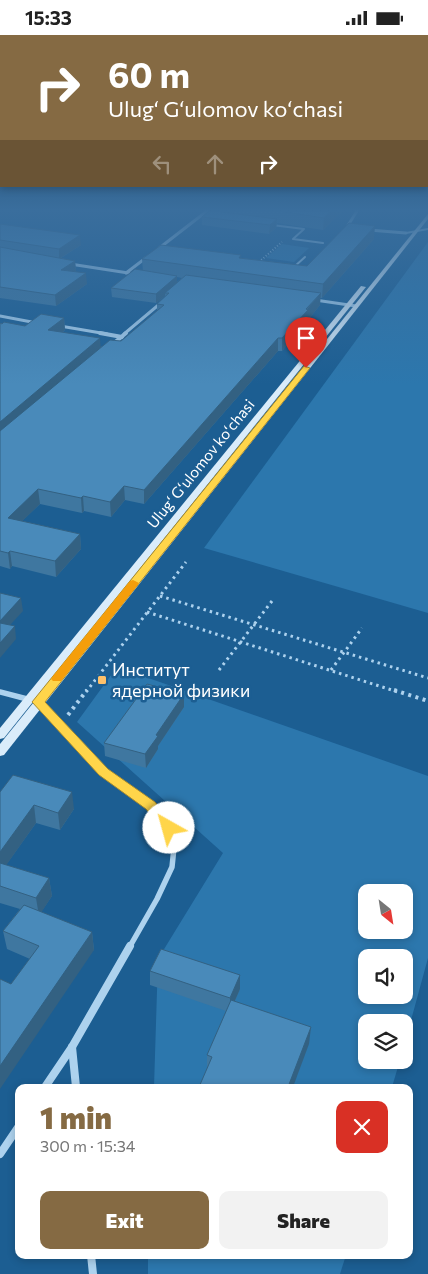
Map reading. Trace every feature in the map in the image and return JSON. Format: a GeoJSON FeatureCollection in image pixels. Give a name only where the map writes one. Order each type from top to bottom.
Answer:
{"type":"FeatureCollection","features":[{"type":"Feature","properties":{"kind":"main road","name":"Ulugʻ Gʻulomov koʻchasi"},"geometry":{"type":"LineString","coordinates":[[0,752],[379,269]]}},
{"type":"Feature","properties":{"kind":"main road","name":"Ulugʻ Gʻulomov koʻchasi"},"geometry":{"type":"LineString","coordinates":[[0,735],[383,269]]}},
{"type":"Feature","properties":{"kind":"street"},"geometry":{"type":"LineString","coordinates":[[99,269],[143,275]]}},
{"type":"Feature","properties":{"kind":"street"},"geometry":{"type":"LineString","coordinates":[[126,273],[131,269]]}},
{"type":"Feature","properties":{"kind":"street"},"geometry":{"type":"LineString","coordinates":[[310,300],[352,305]]}},
{"type":"Feature","properties":{"kind":"street"},"geometry":{"type":"LineString","coordinates":[[107,349],[164,301]]}},
{"type":"Feature","properties":{"kind":"street"},"geometry":{"type":"LineString","coordinates":[[0,316],[47,324]]}},
{"type":"Feature","properties":{"kind":"street"},"geometry":{"type":"LineString","coordinates":[[56,326],[122,337]]}},
{"type":"Feature","properties":{"kind":"street"},"geometry":{"type":"LineString","coordinates":[[0,692],[38,702],[104,772],[150,805],[162,818],[175,839],[172,867],[157,899],[72,1047],[47,1084]]}},
{"type":"Feature","properties":{"kind":"street"},"geometry":{"type":"LineString","coordinates":[[72,1047],[76,1084]]}},
{"type":"Feature","properties":{"kind":"street"},"geometry":{"type":"LineString","coordinates":[[0,1154],[15,1132]]}},
{"type":"Feature","properties":{"kind":"street"},"geometry":{"type":"LineString","coordinates":[[91,1259],[93,1274]]}},
{"type":"Feature","properties":{"kind":"path"},"geometry":{"type":"LineString","coordinates":[[60,725],[186,562]]}},
{"type":"Feature","properties":{"kind":"path"},"geometry":{"type":"LineString","coordinates":[[160,596],[428,678]]}},
{"type":"Feature","properties":{"kind":"path"},"geometry":{"type":"LineString","coordinates":[[219,670],[272,601]]}},
{"type":"Feature","properties":{"kind":"path"},"geometry":{"type":"LineString","coordinates":[[147,612],[428,701]]}},
{"type":"Feature","properties":{"kind":"path"},"geometry":{"type":"LineString","coordinates":[[331,671],[362,628]]}},
{"type":"Feature","properties":{"kind":"shaded area"},"geometry":{"type":"Polygon","coordinates":[[[408,269],[428,269],[428,613],[204,548],[408,269]]]}},
{"type":"Feature","properties":{"kind":"shaded area"},"geometry":{"type":"Polygon","coordinates":[[[117,667],[428,776],[428,958],[413,1014],[358,1014],[358,1069],[397,1069],[393,1084],[154,1084],[158,959],[223,853],[77,722],[117,667]]]}},
{"type":"Feature","properties":{"kind":"shaded area"},"geometry":{"type":"Polygon","coordinates":[[[148,1259],[345,1259],[340,1274],[148,1274],[148,1259]]]}},
{"type":"Feature","properties":{"kind":"building"},"geometry":{"type":"Polygon","coordinates":[[[0,269],[63,269],[61,270],[86,273],[55,295],[0,287],[0,269]]]}},
{"type":"Feature","properties":{"kind":"building"},"geometry":{"type":"Polygon","coordinates":[[[135,269],[177,276],[156,294],[111,288],[135,269]]]}},
{"type":"Feature","properties":{"kind":"building"},"geometry":{"type":"Polygon","coordinates":[[[213,269],[337,269],[323,284],[213,269]]]}},
{"type":"Feature","properties":{"kind":"building"},"geometry":{"type":"Polygon","coordinates":[[[186,275],[321,293],[282,338],[278,338],[144,490],[124,486],[110,502],[38,489],[8,518],[80,534],[55,561],[10,551],[8,553],[0,551],[0,431],[110,340],[121,341],[164,305],[157,304],[169,293],[165,293],[186,275]]]}},
{"type":"Feature","properties":{"kind":"building"},"geometry":{"type":"Polygon","coordinates":[[[41,314],[64,318],[48,330],[100,338],[0,422],[0,323],[25,326],[41,314]]]}},
{"type":"Feature","properties":{"kind":"building"},"geometry":{"type":"Polygon","coordinates":[[[0,593],[21,598],[0,621],[0,593]]]}},
{"type":"Feature","properties":{"kind":"building"},"geometry":{"type":"Polygon","coordinates":[[[0,623],[15,626],[0,643],[0,623]]]}},
{"type":"Feature","properties":{"kind":"building"},"geometry":{"type":"Polygon","coordinates":[[[147,684],[184,694],[145,754],[104,743],[147,684]]]}},
{"type":"Feature","properties":{"kind":"building"},"geometry":{"type":"Polygon","coordinates":[[[13,775],[72,792],[58,813],[34,805],[0,852],[0,792],[13,775]]]}},
{"type":"Feature","properties":{"kind":"building"},"geometry":{"type":"Polygon","coordinates":[[[0,863],[49,878],[36,898],[0,886],[0,863]]]}},
{"type":"Feature","properties":{"kind":"building"},"geometry":{"type":"Polygon","coordinates":[[[24,905],[92,932],[0,1066],[0,979],[11,984],[39,946],[3,931],[24,905]]]}},
{"type":"Feature","properties":{"kind":"building"},"geometry":{"type":"Polygon","coordinates":[[[161,949],[240,975],[230,998],[150,971],[161,949]]]}},
{"type":"Feature","properties":{"kind":"building"},"geometry":{"type":"Polygon","coordinates":[[[231,1000],[311,1027],[289,1084],[200,1084],[212,1057],[207,1055],[231,1000]]]}},
{"type":"Feature","properties":{"kind":"slow traffic"},"geometry":{"type":"LineString","coordinates":[[57,679],[133,583]]}},
{"type":"Feature","properties":{"kind":"place","name":"Институт ядерной физики"},"geometry":{"type":"Point","coordinates":[102,680]}},
{"type":"Feature","properties":{"kind":"route"},"geometry":{"type":"LineString","coordinates":[[169,828],[150,805],[104,772],[38,702],[306,368]]}}]}
